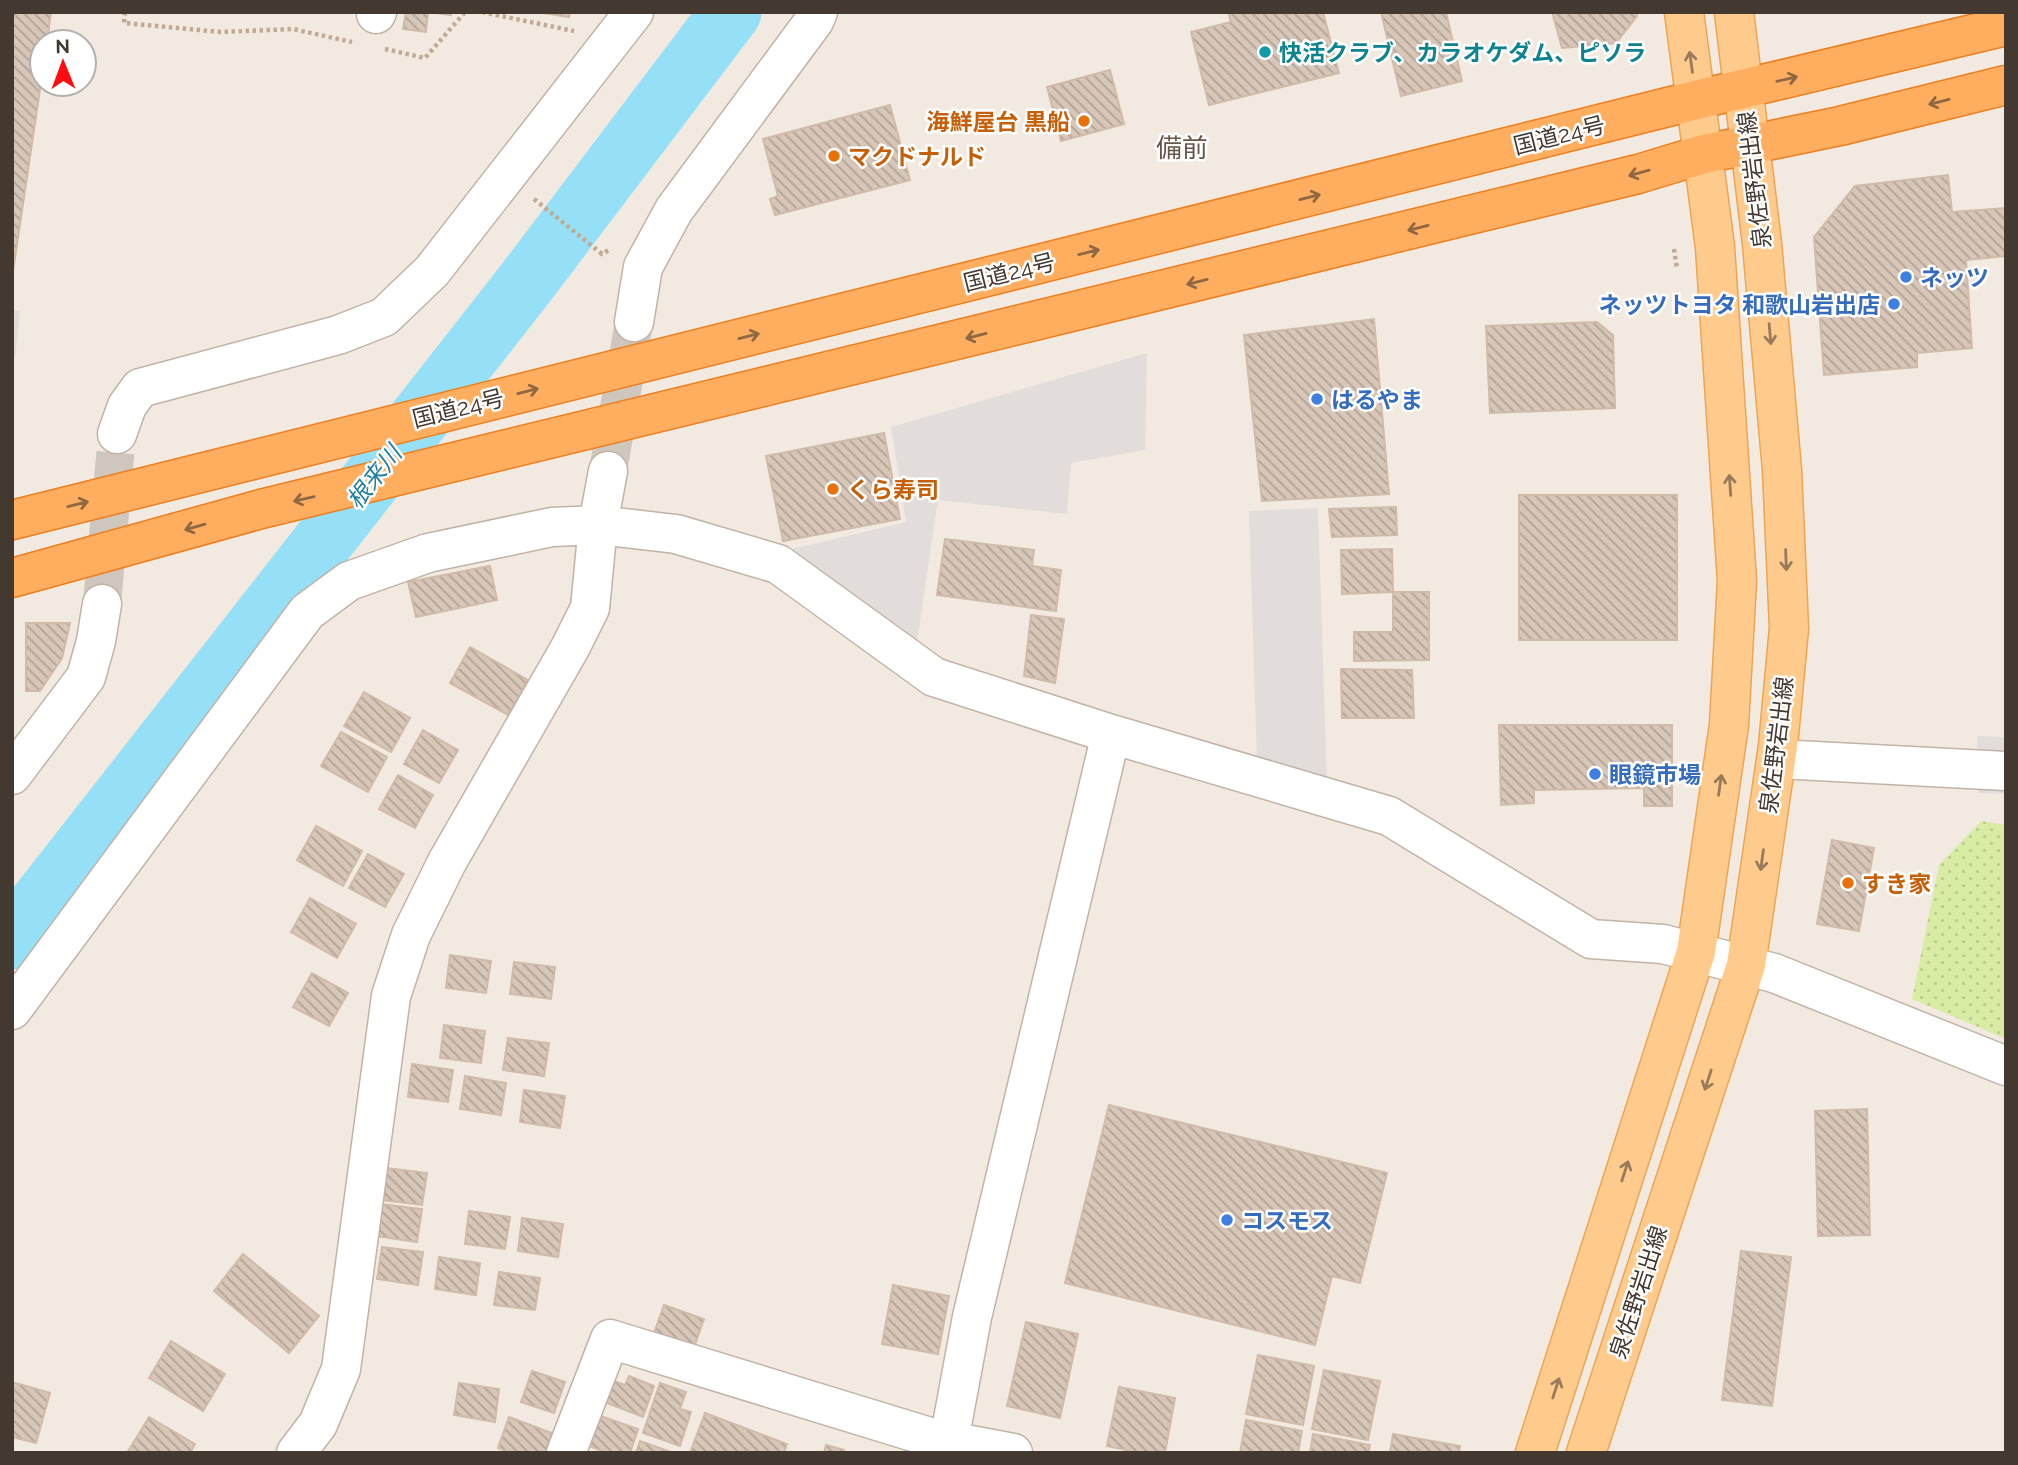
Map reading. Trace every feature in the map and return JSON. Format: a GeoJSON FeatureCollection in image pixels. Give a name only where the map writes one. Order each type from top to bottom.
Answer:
{"type":"FeatureCollection","features":[{"type":"Feature","properties":{"kind":"highway","name":"国道24号"},"geometry":{"type":"LineString","coordinates":[[12,520],[1696,100],[2006,26]]}},
{"type":"Feature","properties":{"kind":"highway"},"geometry":{"type":"LineString","coordinates":[[12,578],[261,509],[1637,174],[1704,154],[1840,126],[2006,85]]}},
{"type":"Feature","properties":{"kind":"main road","name":"泉佐野岩出線"},"geometry":{"type":"LineString","coordinates":[[1535,1453],[1696,952],[1729,725],[1737,581],[1715,247],[1684,12]]}},
{"type":"Feature","properties":{"kind":"main road","name":"泉佐野岩出線"},"geometry":{"type":"LineString","coordinates":[[1586,1453],[1746,965],[1777,759],[1789,628],[1779,430],[1751,144],[1734,12]]}},
{"type":"Feature","properties":{"kind":"street"},"geometry":{"type":"LineString","coordinates":[[117,434],[127,406],[140,388],[338,335],[384,317],[432,271],[634,12]]}},
{"type":"Feature","properties":{"kind":"street"},"geometry":{"type":"LineString","coordinates":[[634,322],[643,267],[674,210],[818,12]]}},
{"type":"Feature","properties":{"kind":"street"},"geometry":{"type":"LineString","coordinates":[[296,1453],[318,1424],[341,1369],[391,996],[407,947],[447,862],[570,648],[590,608],[598,525],[608,471]]}},
{"type":"Feature","properties":{"kind":"street"},"geometry":{"type":"LineString","coordinates":[[12,1010],[307,612],[349,581],[428,553],[552,527],[598,525],[676,534],[778,564],[934,677],[1111,734],[1389,816],[1591,939],[1663,944],[1774,973],[2006,1066]]}},
{"type":"Feature","properties":{"kind":"street"},"geometry":{"type":"LineString","coordinates":[[12,775],[86,677],[102,604]]}},
{"type":"Feature","properties":{"kind":"street"},"geometry":{"type":"LineString","coordinates":[[938,1444],[972,1317],[1111,734]]}},
{"type":"Feature","properties":{"kind":"street"},"geometry":{"type":"LineString","coordinates":[[1777,759],[2006,771]]}},
{"type":"Feature","properties":{"kind":"street"},"geometry":{"type":"LineString","coordinates":[[566,1453],[610,1339],[938,1444],[1013,1453]]}},
{"type":"Feature","properties":{"kind":"path"},"geometry":{"type":"LineString","coordinates":[[125,12],[124,23],[221,32],[371,29],[425,58],[465,12]]}},
{"type":"Feature","properties":{"kind":"path"},"geometry":{"type":"LineString","coordinates":[[482,12],[582,32]]}},
{"type":"Feature","properties":{"kind":"path"},"geometry":{"type":"LineString","coordinates":[[506,176],[593,245]]}},
{"type":"Feature","properties":{"kind":"path"},"geometry":{"type":"LineString","coordinates":[[1674,249],[1678,276]]}},
{"type":"Feature","properties":{"kind":"green space"},"geometry":{"type":"Polygon","coordinates":[[[1981,821],[2006,825],[2006,1039],[1912,999],[1939,865],[1981,821]]]}},
{"type":"Feature","properties":{"kind":"shaded area"},"geometry":{"type":"Polygon","coordinates":[[[12,310],[20,311],[15,359],[12,360],[12,310]]]}},
{"type":"Feature","properties":{"kind":"shaded area"},"geometry":{"type":"Polygon","coordinates":[[[1147,353],[1145,450],[1071,463],[1067,514],[938,500],[916,649],[788,550],[906,522],[891,427],[1147,353]]]}},
{"type":"Feature","properties":{"kind":"shaded area"},"geometry":{"type":"Polygon","coordinates":[[[1318,508],[1327,783],[1257,765],[1249,511],[1318,508]]]}},
{"type":"Feature","properties":{"kind":"shaded area"},"geometry":{"type":"Polygon","coordinates":[[[1977,736],[2006,737],[2006,794],[1978,793],[1977,736]]]}},
{"type":"Feature","properties":{"kind":"building"},"geometry":{"type":"Polygon","coordinates":[[[12,12],[51,12],[49,28],[28,28],[28,98],[39,98],[12,278],[12,12]]]}},
{"type":"Feature","properties":{"kind":"building"},"geometry":{"type":"Polygon","coordinates":[[[406,12],[428,12],[426,32],[403,29],[406,12]]]}},
{"type":"Feature","properties":{"kind":"building"},"geometry":{"type":"Polygon","coordinates":[[[428,12],[451,12],[451,15],[428,12]]]}},
{"type":"Feature","properties":{"kind":"building"},"geometry":{"type":"Polygon","coordinates":[[[537,12],[570,12],[569,17],[537,12]]]}},
{"type":"Feature","properties":{"kind":"building","name":"快活クラブ、カラオケダム、ピソラ"},"geometry":{"type":"Polygon","coordinates":[[[1228,12],[1323,12],[1339,73],[1209,105],[1191,32],[1231,22],[1228,12]]]}},
{"type":"Feature","properties":{"kind":"building"},"geometry":{"type":"Polygon","coordinates":[[[1381,12],[1446,12],[1462,81],[1401,96],[1381,12]]]}},
{"type":"Feature","properties":{"kind":"building"},"geometry":{"type":"Polygon","coordinates":[[[1552,12],[1636,12],[1637,16],[1616,43],[1562,48],[1552,12]]]}},
{"type":"Feature","properties":{"kind":"building"},"geometry":{"type":"Polygon","coordinates":[[[1110,70],[1124,124],[1061,141],[1047,87],[1110,70]]]}},
{"type":"Feature","properties":{"kind":"building"},"geometry":{"type":"Polygon","coordinates":[[[890,105],[910,180],[775,215],[770,199],[778,196],[763,139],[890,105]]]}},
{"type":"Feature","properties":{"kind":"building","name":"ネッツトヨタ 和歌山岩出店"},"geometry":{"type":"Polygon","coordinates":[[[1948,175],[1952,212],[2006,208],[2006,256],[1966,260],[1972,348],[1917,353],[1917,367],[1824,375],[1814,237],[1855,186],[1948,175]]]}},
{"type":"Feature","properties":{"kind":"building"},"geometry":{"type":"Polygon","coordinates":[[[1374,319],[1389,494],[1262,501],[1244,335],[1374,319]]]}},
{"type":"Feature","properties":{"kind":"building"},"geometry":{"type":"Polygon","coordinates":[[[1597,322],[1613,335],[1615,408],[1490,413],[1486,326],[1597,322]]]}},
{"type":"Feature","properties":{"kind":"building"},"geometry":{"type":"Polygon","coordinates":[[[884,433],[900,519],[783,541],[766,456],[884,433]]]}},
{"type":"Feature","properties":{"kind":"building"},"geometry":{"type":"Polygon","coordinates":[[[1519,495],[1677,495],[1677,640],[1519,640],[1519,495]]]}},
{"type":"Feature","properties":{"kind":"building"},"geometry":{"type":"Polygon","coordinates":[[[1396,507],[1397,535],[1332,537],[1329,509],[1396,507]]]}},
{"type":"Feature","properties":{"kind":"building"},"geometry":{"type":"Polygon","coordinates":[[[945,539],[1034,550],[1032,566],[1061,570],[1056,611],[937,595],[945,539]]]}},
{"type":"Feature","properties":{"kind":"building"},"geometry":{"type":"Polygon","coordinates":[[[1392,549],[1393,592],[1342,594],[1341,550],[1392,549]]]}},
{"type":"Feature","properties":{"kind":"building"},"geometry":{"type":"Polygon","coordinates":[[[490,566],[497,600],[416,617],[408,582],[490,566]]]}},
{"type":"Feature","properties":{"kind":"building"},"geometry":{"type":"Polygon","coordinates":[[[1393,592],[1429,592],[1429,660],[1354,661],[1354,632],[1393,632],[1393,592]]]}},
{"type":"Feature","properties":{"kind":"building"},"geometry":{"type":"Polygon","coordinates":[[[1031,615],[1064,619],[1055,683],[1024,676],[1031,615]]]}},
{"type":"Feature","properties":{"kind":"building"},"geometry":{"type":"Polygon","coordinates":[[[26,623],[70,623],[62,658],[40,691],[26,691],[26,623]]]}},
{"type":"Feature","properties":{"kind":"building"},"geometry":{"type":"Polygon","coordinates":[[[470,647],[528,680],[508,715],[450,683],[470,647]]]}},
{"type":"Feature","properties":{"kind":"building"},"geometry":{"type":"Polygon","coordinates":[[[1341,669],[1412,670],[1414,718],[1342,718],[1341,669]]]}},
{"type":"Feature","properties":{"kind":"building"},"geometry":{"type":"Polygon","coordinates":[[[364,692],[410,718],[391,752],[344,726],[364,692]]]}},
{"type":"Feature","properties":{"kind":"building"},"geometry":{"type":"Polygon","coordinates":[[[1499,725],[1672,725],[1672,806],[1644,806],[1644,788],[1534,790],[1534,803],[1501,805],[1499,725]]]}},
{"type":"Feature","properties":{"kind":"building"},"geometry":{"type":"Polygon","coordinates":[[[423,730],[458,750],[439,783],[404,764],[423,730]]]}},
{"type":"Feature","properties":{"kind":"building"},"geometry":{"type":"Polygon","coordinates":[[[341,732],[387,757],[368,792],[321,766],[341,732]]]}},
{"type":"Feature","properties":{"kind":"building"},"geometry":{"type":"Polygon","coordinates":[[[398,775],[433,795],[415,828],[379,809],[398,775]]]}},
{"type":"Feature","properties":{"kind":"building"},"geometry":{"type":"Polygon","coordinates":[[[316,826],[362,851],[343,886],[297,860],[316,826]]]}},
{"type":"Feature","properties":{"kind":"building"},"geometry":{"type":"Polygon","coordinates":[[[1832,840],[1874,848],[1859,931],[1817,924],[1832,840]]]}},
{"type":"Feature","properties":{"kind":"building"},"geometry":{"type":"Polygon","coordinates":[[[368,854],[404,874],[385,907],[349,888],[368,854]]]}},
{"type":"Feature","properties":{"kind":"building"},"geometry":{"type":"Polygon","coordinates":[[[310,898],[356,924],[337,958],[291,932],[310,898]]]}},
{"type":"Feature","properties":{"kind":"building"},"geometry":{"type":"Polygon","coordinates":[[[450,955],[491,961],[486,993],[446,988],[450,955]]]}},
{"type":"Feature","properties":{"kind":"building"},"geometry":{"type":"Polygon","coordinates":[[[514,962],[555,967],[551,999],[510,994],[514,962]]]}},
{"type":"Feature","properties":{"kind":"building"},"geometry":{"type":"Polygon","coordinates":[[[312,973],[348,993],[329,1026],[293,1007],[312,973]]]}},
{"type":"Feature","properties":{"kind":"building"},"geometry":{"type":"Polygon","coordinates":[[[444,1025],[485,1031],[481,1063],[440,1058],[444,1025]]]}},
{"type":"Feature","properties":{"kind":"building"},"geometry":{"type":"Polygon","coordinates":[[[508,1038],[549,1043],[544,1076],[503,1070],[508,1038]]]}},
{"type":"Feature","properties":{"kind":"building"},"geometry":{"type":"Polygon","coordinates":[[[412,1064],[453,1070],[448,1102],[408,1097],[412,1064]]]}},
{"type":"Feature","properties":{"kind":"building"},"geometry":{"type":"Polygon","coordinates":[[[465,1076],[506,1083],[501,1115],[460,1109],[465,1076]]]}},
{"type":"Feature","properties":{"kind":"building"},"geometry":{"type":"Polygon","coordinates":[[[524,1090],[565,1096],[560,1128],[520,1122],[524,1090]]]}},
{"type":"Feature","properties":{"kind":"building"},"geometry":{"type":"Polygon","coordinates":[[[1109,1105],[1387,1173],[1360,1283],[1332,1276],[1315,1345],[1065,1283],[1109,1105]]]}},
{"type":"Feature","properties":{"kind":"building"},"geometry":{"type":"Polygon","coordinates":[[[1867,1109],[1870,1235],[1818,1236],[1815,1111],[1867,1109]]]}},
{"type":"Feature","properties":{"kind":"building"},"geometry":{"type":"Polygon","coordinates":[[[386,1168],[427,1173],[422,1205],[381,1200],[386,1168]]]}},
{"type":"Feature","properties":{"kind":"building"},"geometry":{"type":"Polygon","coordinates":[[[381,1204],[422,1209],[417,1242],[376,1236],[381,1204]]]}},
{"type":"Feature","properties":{"kind":"building"},"geometry":{"type":"Polygon","coordinates":[[[469,1211],[510,1217],[505,1249],[465,1244],[469,1211]]]}},
{"type":"Feature","properties":{"kind":"building"},"geometry":{"type":"Polygon","coordinates":[[[522,1218],[563,1224],[558,1257],[518,1251],[522,1218]]]}},
{"type":"Feature","properties":{"kind":"building"},"geometry":{"type":"Polygon","coordinates":[[[382,1247],[423,1252],[418,1285],[377,1279],[382,1247]]]}},
{"type":"Feature","properties":{"kind":"building"},"geometry":{"type":"Polygon","coordinates":[[[1741,1251],[1791,1257],[1772,1406],[1722,1400],[1741,1251]]]}},
{"type":"Feature","properties":{"kind":"building"},"geometry":{"type":"Polygon","coordinates":[[[243,1254],[319,1316],[289,1353],[214,1291],[243,1254]]]}},
{"type":"Feature","properties":{"kind":"building"},"geometry":{"type":"Polygon","coordinates":[[[439,1257],[480,1263],[476,1295],[435,1289],[439,1257]]]}},
{"type":"Feature","properties":{"kind":"building"},"geometry":{"type":"Polygon","coordinates":[[[499,1272],[540,1278],[535,1310],[494,1305],[499,1272]]]}},
{"type":"Feature","properties":{"kind":"building"},"geometry":{"type":"Polygon","coordinates":[[[893,1285],[949,1296],[938,1354],[882,1344],[893,1285]]]}},
{"type":"Feature","properties":{"kind":"building"},"geometry":{"type":"Polygon","coordinates":[[[664,1305],[704,1319],[693,1350],[653,1336],[664,1305]]]}},
{"type":"Feature","properties":{"kind":"building"},"geometry":{"type":"Polygon","coordinates":[[[1026,1322],[1078,1334],[1060,1418],[1007,1406],[1026,1322]]]}},
{"type":"Feature","properties":{"kind":"building"},"geometry":{"type":"Polygon","coordinates":[[[171,1341],[225,1374],[203,1411],[149,1378],[171,1341]]]}},
{"type":"Feature","properties":{"kind":"building"},"geometry":{"type":"Polygon","coordinates":[[[1258,1355],[1314,1366],[1303,1425],[1246,1414],[1258,1355]]]}},
{"type":"Feature","properties":{"kind":"building"},"geometry":{"type":"Polygon","coordinates":[[[1324,1370],[1380,1381],[1368,1440],[1312,1429],[1324,1370]]]}},
{"type":"Feature","properties":{"kind":"building"},"geometry":{"type":"Polygon","coordinates":[[[532,1371],[565,1382],[554,1413],[521,1402],[532,1371]]]}},
{"type":"Feature","properties":{"kind":"building"},"geometry":{"type":"Polygon","coordinates":[[[629,1376],[654,1386],[643,1417],[599,1400],[608,1379],[625,1385],[629,1376]]]}},
{"type":"Feature","properties":{"kind":"building"},"geometry":{"type":"Polygon","coordinates":[[[12,1382],[50,1393],[36,1443],[12,1437],[12,1382]]]}},
{"type":"Feature","properties":{"kind":"building"},"geometry":{"type":"Polygon","coordinates":[[[459,1383],[499,1389],[495,1422],[454,1415],[459,1383]]]}},
{"type":"Feature","properties":{"kind":"building"},"geometry":{"type":"Polygon","coordinates":[[[660,1383],[686,1392],[680,1409],[691,1412],[680,1446],[643,1433],[660,1383]]]}},
{"type":"Feature","properties":{"kind":"building"},"geometry":{"type":"Polygon","coordinates":[[[1119,1387],[1175,1398],[1165,1453],[1140,1453],[1107,1446],[1119,1387]]]}},
{"type":"Feature","properties":{"kind":"building"},"geometry":{"type":"Polygon","coordinates":[[[705,1413],[787,1444],[784,1453],[690,1453],[705,1413]]]}},
{"type":"Feature","properties":{"kind":"building"},"geometry":{"type":"Polygon","coordinates":[[[595,1414],[638,1429],[630,1453],[607,1453],[584,1444],[595,1414]]]}},
{"type":"Feature","properties":{"kind":"building"},"geometry":{"type":"Polygon","coordinates":[[[149,1417],[195,1444],[190,1453],[127,1453],[149,1417]]]}},
{"type":"Feature","properties":{"kind":"building"},"geometry":{"type":"Polygon","coordinates":[[[509,1417],[552,1433],[545,1453],[511,1453],[498,1448],[509,1417]]]}},
{"type":"Feature","properties":{"kind":"building"},"geometry":{"type":"Polygon","coordinates":[[[1246,1420],[1302,1431],[1298,1453],[1240,1453],[1246,1420]]]}},
{"type":"Feature","properties":{"kind":"building"},"geometry":{"type":"Polygon","coordinates":[[[1313,1434],[1370,1445],[1368,1453],[1310,1453],[1313,1434]]]}},
{"type":"Feature","properties":{"kind":"building"},"geometry":{"type":"Polygon","coordinates":[[[1393,1434],[1460,1446],[1459,1453],[1390,1453],[1393,1434]]]}},
{"type":"Feature","properties":{"kind":"building"},"geometry":{"type":"Polygon","coordinates":[[[640,1441],[674,1453],[636,1453],[640,1441]]]}},
{"type":"Feature","properties":{"kind":"building"},"geometry":{"type":"Polygon","coordinates":[[[826,1445],[844,1450],[843,1453],[824,1453],[826,1445]]]}},
{"type":"Feature","properties":{"kind":"waterway","name":"根来川"},"geometry":{"type":"LineString","coordinates":[[12,939],[528,280],[731,12]]}},
{"type":"Feature","properties":{"kind":"tunnel"},"geometry":{"type":"LineString","coordinates":[[608,471],[634,322]]}},
{"type":"Feature","properties":{"kind":"tunnel"},"geometry":{"type":"LineString","coordinates":[[102,604],[117,434]]}},
{"type":"Feature","properties":{"kind":"place","name":"快活クラブ、カラオケダム、ピソラ"},"geometry":{"type":"Point","coordinates":[1265,52]}},
{"type":"Feature","properties":{"kind":"place","name":"海鮮屋台 黒船"},"geometry":{"type":"Point","coordinates":[1084,121]}},
{"type":"Feature","properties":{"kind":"place","name":"マクドナルド"},"geometry":{"type":"Point","coordinates":[834,156]}},
{"type":"Feature","properties":{"kind":"place","name":"ネッツ"},"geometry":{"type":"Point","coordinates":[1906,277]}},
{"type":"Feature","properties":{"kind":"place","name":"ネッツトヨタ 和歌山岩出店"},"geometry":{"type":"Point","coordinates":[1894,304]}},
{"type":"Feature","properties":{"kind":"place","name":"はるやま"},"geometry":{"type":"Point","coordinates":[1317,399]}},
{"type":"Feature","properties":{"kind":"place","name":"くら寿司"},"geometry":{"type":"Point","coordinates":[833,489]}},
{"type":"Feature","properties":{"kind":"place","name":"眼鏡市場"},"geometry":{"type":"Point","coordinates":[1595,774]}},
{"type":"Feature","properties":{"kind":"place","name":"すき家"},"geometry":{"type":"Point","coordinates":[1848,883]}},
{"type":"Feature","properties":{"kind":"place","name":"コスモス"},"geometry":{"type":"Point","coordinates":[1227,1220]}},
{"type":"Feature","properties":{"kind":"district","name":"備前"},"geometry":{"type":"Point","coordinates":[1182,148]}}]}
